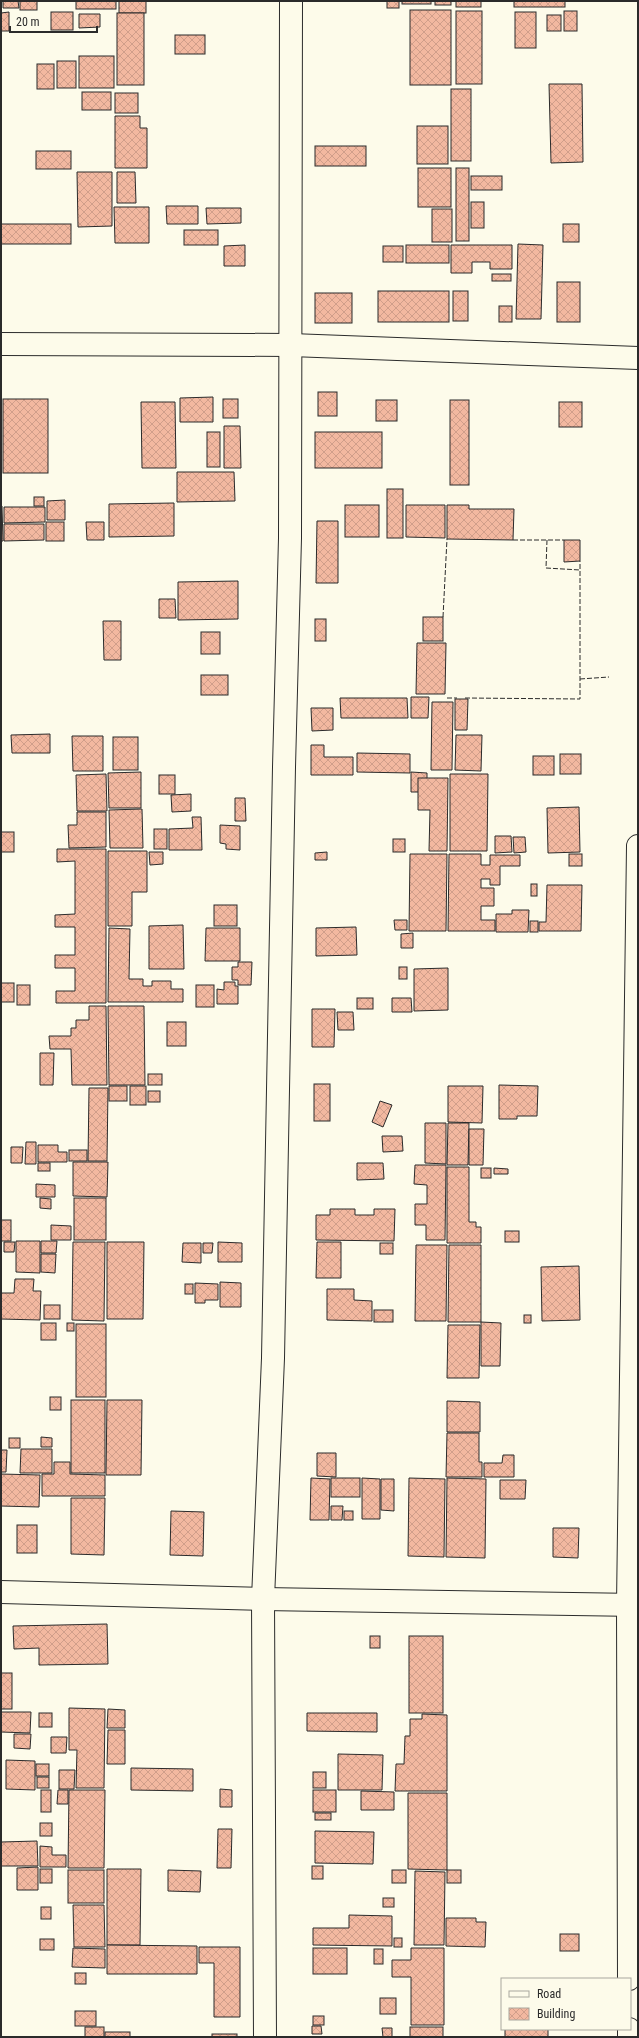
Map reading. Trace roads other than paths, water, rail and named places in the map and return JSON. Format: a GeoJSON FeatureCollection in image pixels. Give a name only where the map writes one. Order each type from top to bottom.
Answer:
{"type":"FeatureCollection","features":[{"type":"Feature","properties":{"kind":"street"},"geometry":{"type":"LineString","coordinates":[[265,2037],[263,1600],[273,1358],[290,538],[292,345],[291,1]]}},
{"type":"Feature","properties":{"kind":"street"},"geometry":{"type":"LineString","coordinates":[[1,344],[292,345],[638,358]]}},
{"type":"Feature","properties":{"kind":"street"},"geometry":{"type":"LineString","coordinates":[[629,1978],[638,846]]}},
{"type":"Feature","properties":{"kind":"street"},"geometry":{"type":"LineString","coordinates":[[1,1592],[263,1600],[633,1605]]}}]}
